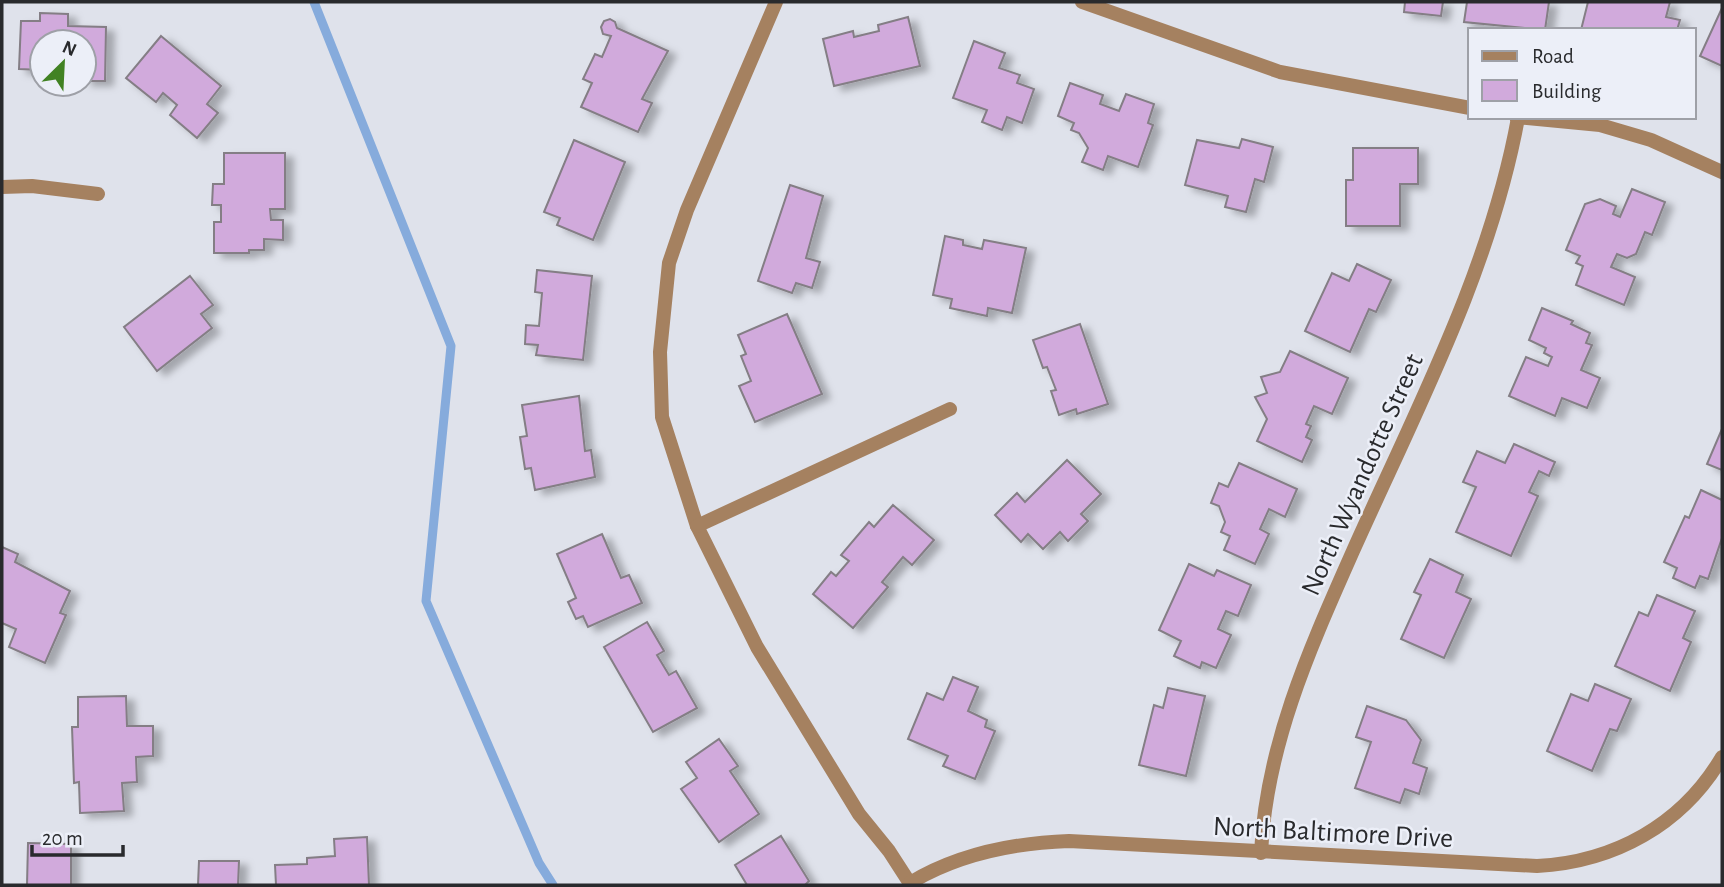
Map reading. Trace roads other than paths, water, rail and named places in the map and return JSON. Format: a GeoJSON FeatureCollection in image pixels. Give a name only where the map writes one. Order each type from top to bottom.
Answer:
{"type":"FeatureCollection","features":[{"type":"Feature","properties":{"kind":"street"},"geometry":{"type":"LineString","coordinates":[[776,2],[687,209],[669,263],[660,352],[662,417],[697,526],[757,647],[859,814],[911,884]]}},
{"type":"Feature","properties":{"kind":"street"},"geometry":{"type":"LineString","coordinates":[[1082,2],[1280,72],[1468,108]]}},
{"type":"Feature","properties":{"kind":"street","name":"North Wyandotte Street"},"geometry":{"type":"LineString","coordinates":[[1261,853],[1266,786],[1309,649],[1474,281],[1499,207],[1517,119]]}},
{"type":"Feature","properties":{"kind":"street"},"geometry":{"type":"LineString","coordinates":[[1538,119],[1600,125],[1651,140],[1722,172]]}},
{"type":"Feature","properties":{"kind":"street"},"geometry":{"type":"LineString","coordinates":[[2,187],[32,186],[98,194]]}},
{"type":"Feature","properties":{"kind":"street"},"geometry":{"type":"LineString","coordinates":[[697,526],[950,409]]}},
{"type":"Feature","properties":{"kind":"street","name":"North Baltimore Drive"},"geometry":{"type":"LineString","coordinates":[[911,884],[931,870],[1028,842],[1069,841],[1537,866],[1581,861],[1633,842],[1662,825],[1695,795],[1722,757]]}},
{"type":"Feature","properties":{"kind":"waterway"},"geometry":{"type":"LineString","coordinates":[[314,2],[451,346],[426,601],[539,863],[553,885]]}}]}
